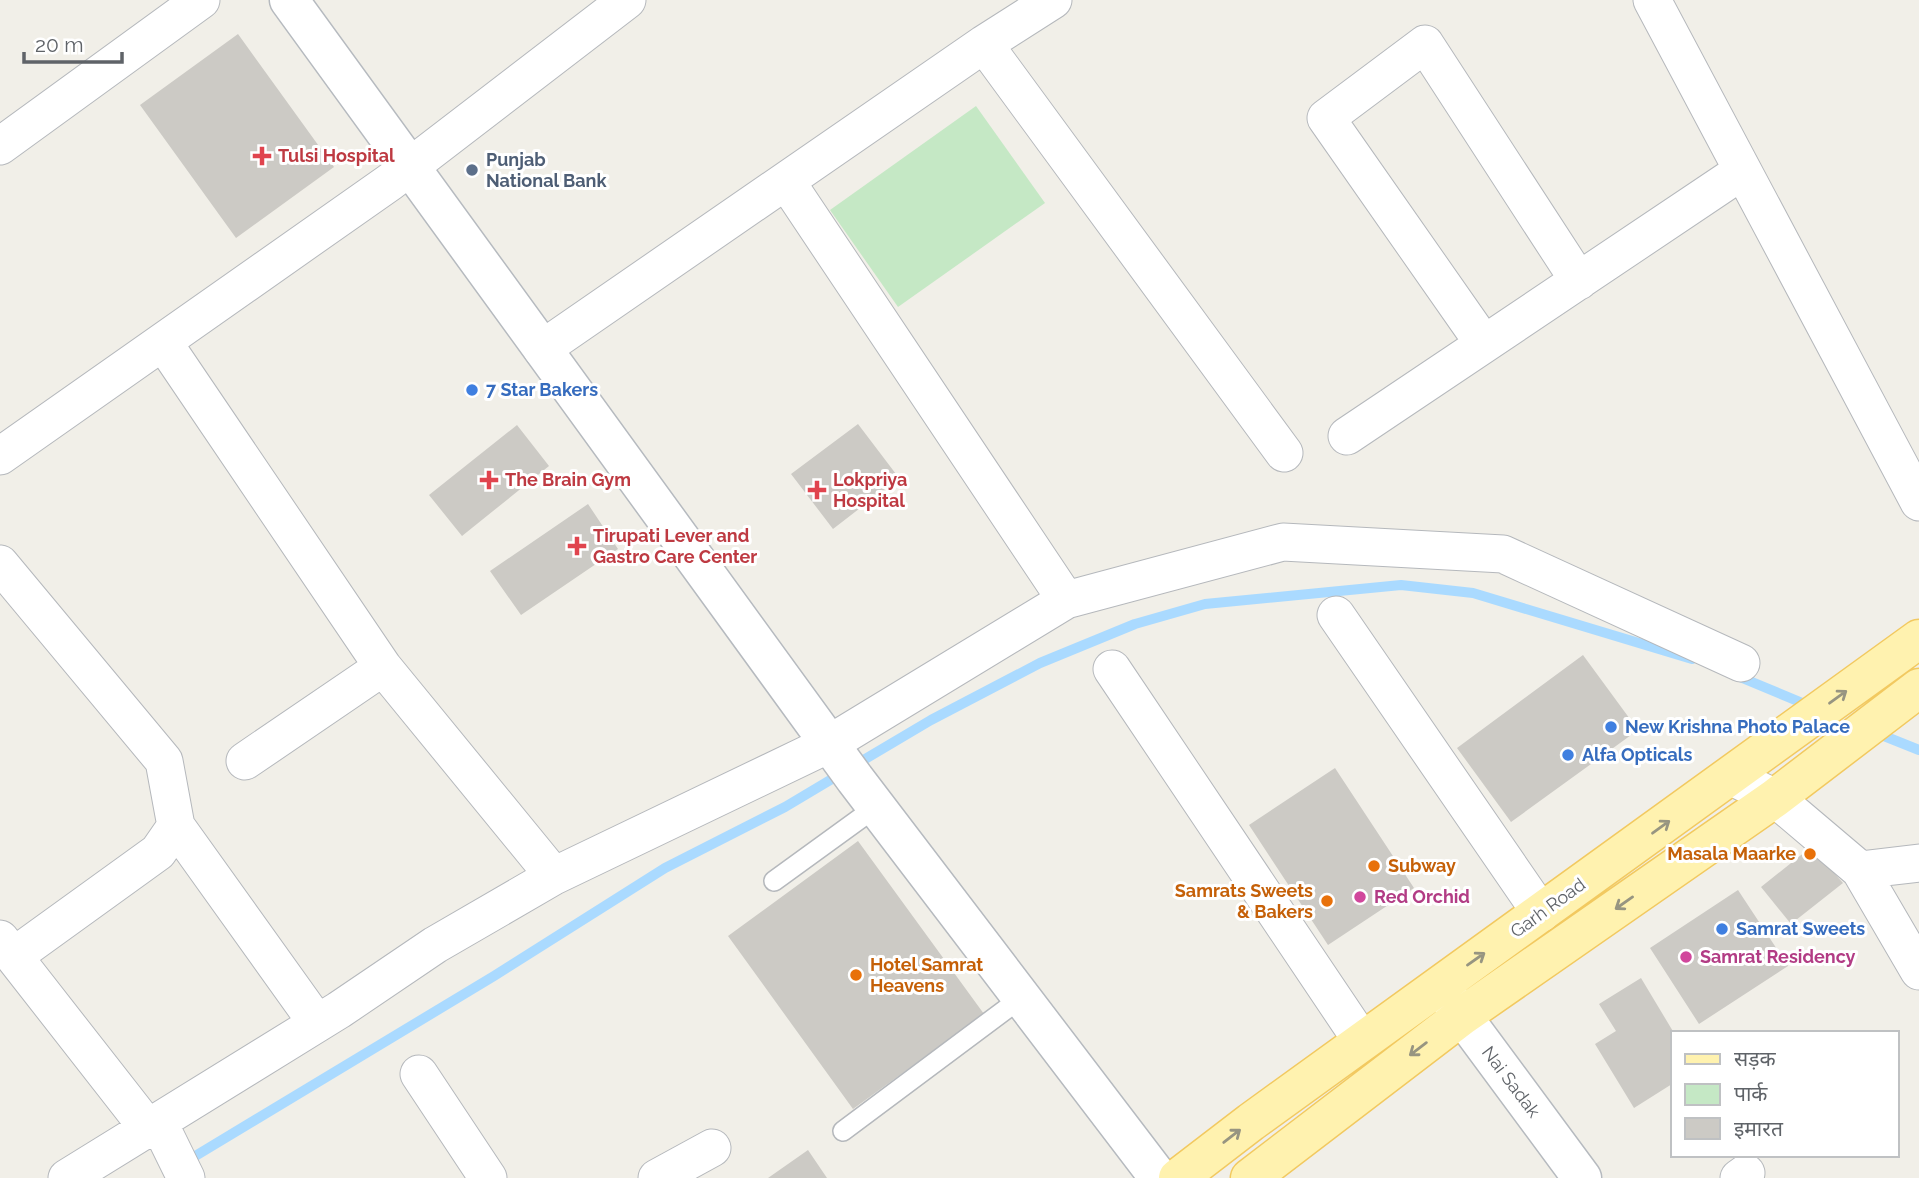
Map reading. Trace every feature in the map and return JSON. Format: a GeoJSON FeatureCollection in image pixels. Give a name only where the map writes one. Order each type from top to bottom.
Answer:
{"type":"FeatureCollection","features":[{"type":"Feature","properties":{"kind":"main road","name":"Garh Road"},"geometry":{"type":"LineString","coordinates":[[1178,1178],[1362,1041],[1919,639]]}},
{"type":"Feature","properties":{"kind":"main road"},"geometry":{"type":"LineString","coordinates":[[1250,1178],[1462,1016],[1787,789],[1910,695]]}},
{"type":"Feature","properties":{"kind":"street"},"geometry":{"type":"LineString","coordinates":[[5,131],[201,0]]}},
{"type":"Feature","properties":{"kind":"street"},"geometry":{"type":"LineString","coordinates":[[289,0],[865,793],[1159,1178]]}},
{"type":"Feature","properties":{"kind":"street"},"geometry":{"type":"LineString","coordinates":[[0,456],[411,167],[626,0]]}},
{"type":"Feature","properties":{"kind":"street"},"geometry":{"type":"LineString","coordinates":[[542,349],[1053,0]]}},
{"type":"Feature","properties":{"kind":"street"},"geometry":{"type":"LineString","coordinates":[[1652,0],[1919,502]]}},
{"type":"Feature","properties":{"kind":"street"},"geometry":{"type":"LineString","coordinates":[[985,44],[1283,453]]}},
{"type":"Feature","properties":{"kind":"street"},"geometry":{"type":"LineString","coordinates":[[1484,344],[1326,118],[1425,44],[1578,281]]}},
{"type":"Feature","properties":{"kind":"street"},"geometry":{"type":"LineString","coordinates":[[1347,436],[1742,171]]}},
{"type":"Feature","properties":{"kind":"street"},"geometry":{"type":"LineString","coordinates":[[786,181],[1066,600]]}},
{"type":"Feature","properties":{"kind":"street"},"geometry":{"type":"LineString","coordinates":[[163,342],[383,667],[554,876]]}},
{"type":"Feature","properties":{"kind":"street"},"geometry":{"type":"LineString","coordinates":[[67,1178],[166,1144],[317,1023],[435,945],[554,876],[829,744],[1066,600],[1283,542],[1503,554],[1741,663]]}},
{"type":"Feature","properties":{"kind":"street"},"geometry":{"type":"LineString","coordinates":[[0,564],[164,761],[176,826],[317,1023]]}},
{"type":"Feature","properties":{"kind":"street"},"geometry":{"type":"LineString","coordinates":[[1336,615],[1541,913]]}},
{"type":"Feature","properties":{"kind":"street"},"geometry":{"type":"LineString","coordinates":[[245,761],[383,667]]}},
{"type":"Feature","properties":{"kind":"street"},"geometry":{"type":"LineString","coordinates":[[1112,669],[1362,1041]]}},
{"type":"Feature","properties":{"kind":"street"},"geometry":{"type":"LineString","coordinates":[[1730,776],[1787,789],[1860,870],[1919,971]]}},
{"type":"Feature","properties":{"kind":"street"},"geometry":{"type":"LineString","coordinates":[[166,1144],[7,948],[159,852],[176,826]]}},
{"type":"Feature","properties":{"kind":"street"},"geometry":{"type":"LineString","coordinates":[[1860,870],[1919,863]]}},
{"type":"Feature","properties":{"kind":"street","name":"Nai Sadak"},"geometry":{"type":"LineString","coordinates":[[1439,986],[1582,1178]]}},
{"type":"Feature","properties":{"kind":"street"},"geometry":{"type":"LineString","coordinates":[[419,1074],[488,1178]]}},
{"type":"Feature","properties":{"kind":"street"},"geometry":{"type":"LineString","coordinates":[[657,1178],[712,1148]]}},
{"type":"Feature","properties":{"kind":"lane"},"geometry":{"type":"LineString","coordinates":[[774,881],[865,793]]}},
{"type":"Feature","properties":{"kind":"lane"},"geometry":{"type":"LineString","coordinates":[[843,1131],[1021,998]]}},
{"type":"Feature","properties":{"kind":"green space"},"geometry":{"type":"Polygon","coordinates":[[[976,106],[1045,203],[898,307],[830,210],[976,106]]]}},
{"type":"Feature","properties":{"kind":"building"},"geometry":{"type":"Polygon","coordinates":[[[238,34],[334,167],[236,238],[140,105],[238,34]]]}},
{"type":"Feature","properties":{"kind":"building"},"geometry":{"type":"Polygon","coordinates":[[[858,424],[899,478],[833,529],[791,474],[858,424]]]}},
{"type":"Feature","properties":{"kind":"building","name":"The Brain Gym"},"geometry":{"type":"Polygon","coordinates":[[[517,425],[549,466],[462,536],[429,495],[517,425]]]}},
{"type":"Feature","properties":{"kind":"building"},"geometry":{"type":"Polygon","coordinates":[[[588,504],[618,549],[521,615],[490,571],[588,504]]]}},
{"type":"Feature","properties":{"kind":"building"},"geometry":{"type":"Polygon","coordinates":[[[1583,655],[1638,730],[1511,822],[1457,748],[1583,655]]]}},
{"type":"Feature","properties":{"kind":"building"},"geometry":{"type":"Polygon","coordinates":[[[1335,768],[1414,888],[1328,945],[1249,825],[1335,768]]]}},
{"type":"Feature","properties":{"kind":"building","name":"Hotel Samrat Heavens"},"geometry":{"type":"Polygon","coordinates":[[[858,841],[984,1014],[853,1109],[728,936],[858,841]]]}},
{"type":"Feature","properties":{"kind":"building"},"geometry":{"type":"Polygon","coordinates":[[[1811,847],[1843,883],[1791,924],[1761,887],[1811,847]]]}},
{"type":"Feature","properties":{"kind":"building"},"geometry":{"type":"Polygon","coordinates":[[[1738,890],[1788,966],[1699,1024],[1650,948],[1738,890]]]}},
{"type":"Feature","properties":{"kind":"building"},"geometry":{"type":"Polygon","coordinates":[[[1641,978],[1673,1031],[1671,1085],[1634,1108],[1595,1044],[1616,1031],[1599,1004],[1641,978]]]}},
{"type":"Feature","properties":{"kind":"building"},"geometry":{"type":"Polygon","coordinates":[[[808,1150],[827,1178],[768,1178],[808,1150]]]}},
{"type":"Feature","properties":{"kind":"waterway"},"geometry":{"type":"LineString","coordinates":[[855,765],[931,720],[1040,663],[1135,624],[1205,604],[1401,585],[1473,593],[1692,659]]}},
{"type":"Feature","properties":{"kind":"waterway"},"geometry":{"type":"LineString","coordinates":[[1735,675],[1812,707]]}},
{"type":"Feature","properties":{"kind":"waterway"},"geometry":{"type":"LineString","coordinates":[[1874,732],[1919,750]]}},
{"type":"Feature","properties":{"kind":"waterway"},"geometry":{"type":"LineString","coordinates":[[187,1161],[494,976],[665,868],[785,807],[842,773]]}},
{"type":"Feature","properties":{"kind":"place","name":"Tulsi Hospital"},"geometry":{"type":"Point","coordinates":[262,156]}},
{"type":"Feature","properties":{"kind":"place","name":"Punjab National Bank"},"geometry":{"type":"Point","coordinates":[472,170]}},
{"type":"Feature","properties":{"kind":"place","name":"7 Star Bakers"},"geometry":{"type":"Point","coordinates":[472,390]}},
{"type":"Feature","properties":{"kind":"place","name":"The Brain Gym"},"geometry":{"type":"Point","coordinates":[489,480]}},
{"type":"Feature","properties":{"kind":"place","name":"Lokpriya Hospital"},"geometry":{"type":"Point","coordinates":[817,490]}},
{"type":"Feature","properties":{"kind":"place","name":"Tirupati Lever and Gastro Care Center"},"geometry":{"type":"Point","coordinates":[577,546]}},
{"type":"Feature","properties":{"kind":"place","name":"New Krishna Photo Palace"},"geometry":{"type":"Point","coordinates":[1611,727]}},
{"type":"Feature","properties":{"kind":"place","name":"Alfa Opticals"},"geometry":{"type":"Point","coordinates":[1568,755]}},
{"type":"Feature","properties":{"kind":"place","name":"Masala Maarke"},"geometry":{"type":"Point","coordinates":[1810,854]}},
{"type":"Feature","properties":{"kind":"place","name":"Subway"},"geometry":{"type":"Point","coordinates":[1374,866]}},
{"type":"Feature","properties":{"kind":"place","name":"Red Orchid"},"geometry":{"type":"Point","coordinates":[1360,897]}},
{"type":"Feature","properties":{"kind":"place","name":"Samrats Sweets & Bakers"},"geometry":{"type":"Point","coordinates":[1327,901]}},
{"type":"Feature","properties":{"kind":"place","name":"Samrat Sweets"},"geometry":{"type":"Point","coordinates":[1722,929]}},
{"type":"Feature","properties":{"kind":"place","name":"Samrat Residency"},"geometry":{"type":"Point","coordinates":[1686,957]}},
{"type":"Feature","properties":{"kind":"place","name":"Hotel Samrat Heavens"},"geometry":{"type":"Point","coordinates":[856,975]}}]}
